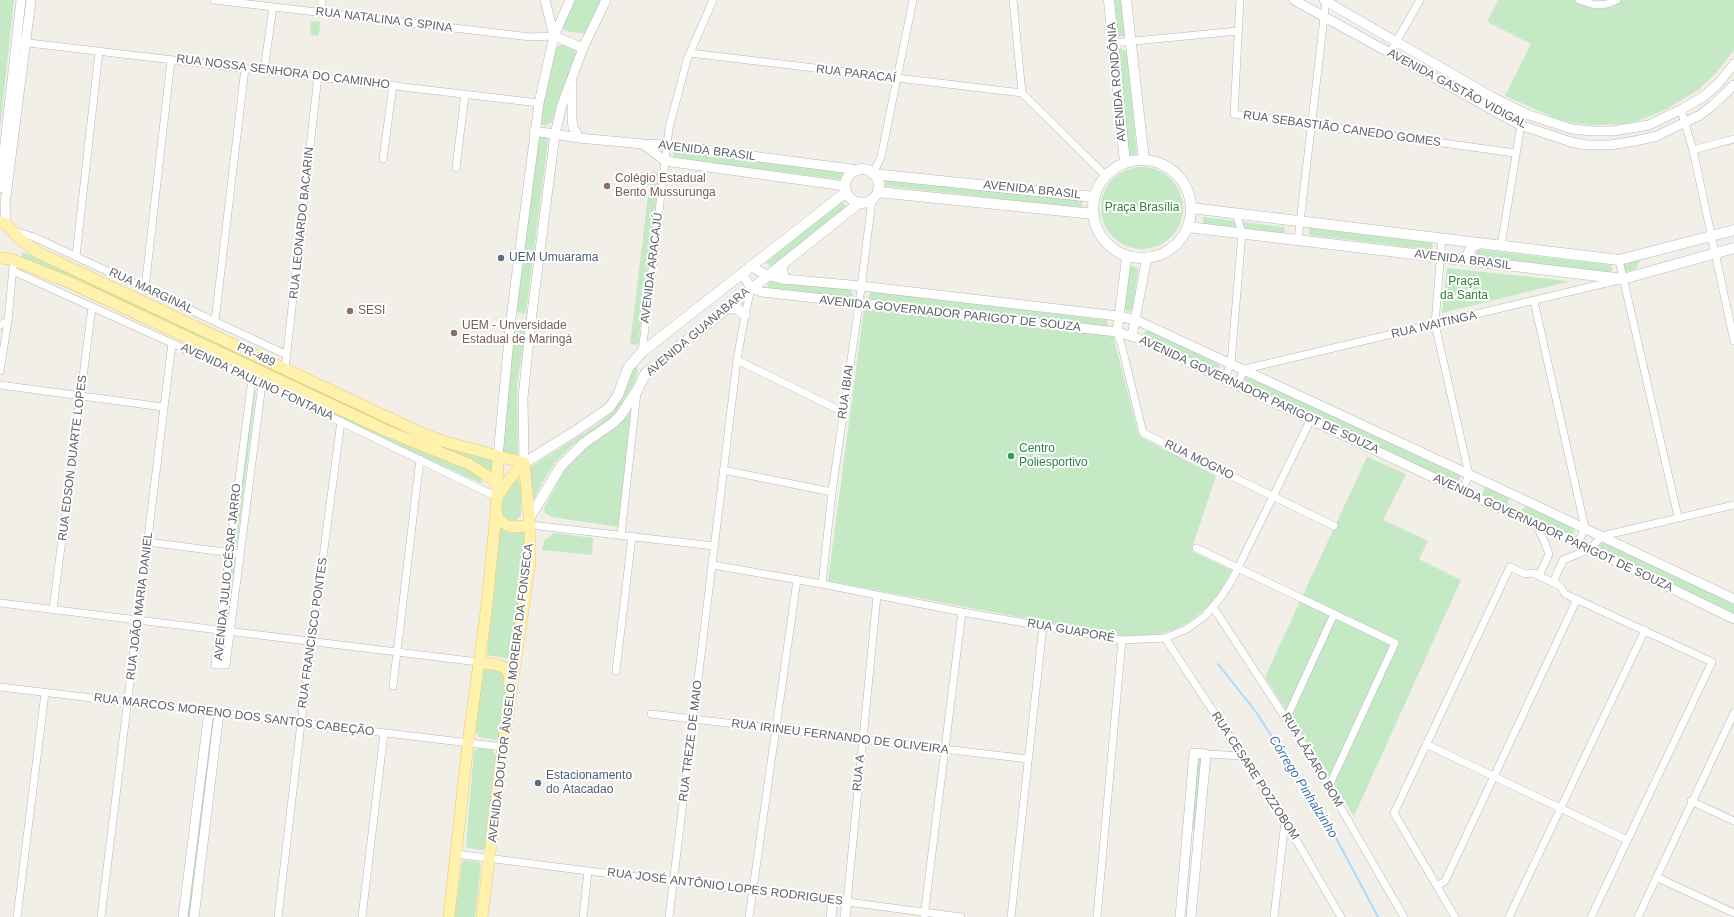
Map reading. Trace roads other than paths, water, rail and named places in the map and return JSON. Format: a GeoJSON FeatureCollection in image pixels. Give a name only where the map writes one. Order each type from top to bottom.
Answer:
{"type":"FeatureCollection","features":[{"type":"Feature","properties":{"kind":"main road","name":"AVENIDA RONDÔNIA"},"geometry":{"type":"LineString","coordinates":[[1109,0],[1125,163]]}},
{"type":"Feature","properties":{"kind":"main road","name":"AVENIDA RONDÔNIA"},"geometry":{"type":"LineString","coordinates":[[1126,0],[1144,160]]}},
{"type":"Feature","properties":{"kind":"main road"},"geometry":{"type":"LineString","coordinates":[[1144,160],[1156,162],[1167,167],[1177,175],[1184,184],[1189,196],[1191,208],[1188,227],[1183,236],[1167,251],[1147,257],[1128,255],[1115,249],[1105,240],[1098,228],[1094,214],[1095,197],[1099,186],[1106,176],[1114,168],[1125,163],[1144,160]]}},
{"type":"Feature","properties":{"kind":"main road"},"geometry":{"type":"LineString","coordinates":[[859,170],[864,170],[873,174],[877,180],[874,196],[866,203],[859,203],[849,197],[845,189],[847,178],[852,173],[859,170]]}},
{"type":"Feature","properties":{"kind":"main road","name":"AVENIDA BRASIL"},"geometry":{"type":"LineString","coordinates":[[873,174],[1095,197]]}},
{"type":"Feature","properties":{"kind":"main road","name":"AVENIDA GUANABARA"},"geometry":{"type":"LineString","coordinates":[[520,467],[609,408],[618,395],[628,368],[642,352],[845,189]]}},
{"type":"Feature","properties":{"kind":"main road","name":"AVENIDA BRASIL"},"geometry":{"type":"LineString","coordinates":[[874,196],[1094,214]]}},
{"type":"Feature","properties":{"kind":"main road","name":"AVENIDA GUANABARA"},"geometry":{"type":"LineString","coordinates":[[530,521],[561,466],[584,443],[613,423],[620,416],[638,389],[645,374],[651,368],[859,203]]}},
{"type":"Feature","properties":{"kind":"main road","name":"AVENIDA BRASIL"},"geometry":{"type":"LineString","coordinates":[[1191,208],[1619,260],[1734,230]]}},
{"type":"Feature","properties":{"kind":"main road","name":"AVENIDA BRASIL"},"geometry":{"type":"LineString","coordinates":[[1188,227],[1623,279],[1734,248]]}},
{"type":"Feature","properties":{"kind":"main road"},"geometry":{"type":"LineString","coordinates":[[6,259],[19,248],[11,229]]}},
{"type":"Feature","properties":{"kind":"main road","name":"PR-489"},"geometry":{"type":"LineString","coordinates":[[11,229],[39,253],[423,434],[442,441],[500,456],[520,467]]}},
{"type":"Feature","properties":{"kind":"main road"},"geometry":{"type":"LineString","coordinates":[[1472,260],[1469,252],[1470,248],[1480,243]]}},
{"type":"Feature","properties":{"kind":"main road","name":"PR-489"},"geometry":{"type":"LineString","coordinates":[[6,259],[70,282],[380,428],[469,464],[483,472],[498,484]]}},
{"type":"Feature","properties":{"kind":"main road"},"geometry":{"type":"LineString","coordinates":[[781,265],[784,278]]}},
{"type":"Feature","properties":{"kind":"main road"},"geometry":{"type":"LineString","coordinates":[[725,309],[736,308],[745,315]]}},
{"type":"Feature","properties":{"kind":"main road"},"geometry":{"type":"LineString","coordinates":[[449,917],[468,743],[486,612],[500,456]]}},
{"type":"Feature","properties":{"kind":"main road"},"geometry":{"type":"LineString","coordinates":[[497,497],[520,467]]}},
{"type":"Feature","properties":{"kind":"main road","name":"AVENIDA DOUTOR ÂNGELO MOREIRA DA FONSECA"},"geometry":{"type":"LineString","coordinates":[[482,917],[502,747],[530,561],[530,521],[526,482],[520,467]]}},
{"type":"Feature","properties":{"kind":"main road"},"geometry":{"type":"LineString","coordinates":[[496,513],[499,520],[508,526],[517,527],[530,521]]}},
{"type":"Feature","properties":{"kind":"main road"},"geometry":{"type":"LineString","coordinates":[[478,662],[498,665],[505,668],[510,675],[508,688],[510,691]]}},
{"type":"Feature","properties":{"kind":"street"},"geometry":{"type":"LineString","coordinates":[[11,229],[5,204],[22,43],[21,0]]}},
{"type":"Feature","properties":{"kind":"street"},"geometry":{"type":"LineString","coordinates":[[0,188],[22,43],[31,0]]}},
{"type":"Feature","properties":{"kind":"street","name":"RUA NATALINA G SPINA"},"geometry":{"type":"LineString","coordinates":[[214,0],[233,1],[532,37],[554,36]]}},
{"type":"Feature","properties":{"kind":"street"},"geometry":{"type":"LineString","coordinates":[[321,12],[322,0]]}},
{"type":"Feature","properties":{"kind":"street"},"geometry":{"type":"LineString","coordinates":[[545,0],[554,36]]}},
{"type":"Feature","properties":{"kind":"street"},"geometry":{"type":"LineString","coordinates":[[500,456],[511,318],[534,131],[554,36],[570,0]]}},
{"type":"Feature","properties":{"kind":"street","name":"AVENIDA DOUTOR ÂNGELO MOREIRA DA FONSECA"},"geometry":{"type":"LineString","coordinates":[[520,467],[523,397],[531,321],[555,134],[562,105],[584,48],[606,0]]}},
{"type":"Feature","properties":{"kind":"street","name":"AVENIDA ARACAJÚ"},"geometry":{"type":"LineString","coordinates":[[642,352],[666,145],[675,102],[690,54],[713,0]]}},
{"type":"Feature","properties":{"kind":"street"},"geometry":{"type":"LineString","coordinates":[[873,174],[881,157],[913,0]]}},
{"type":"Feature","properties":{"kind":"street"},"geometry":{"type":"LineString","coordinates":[[1014,0],[1022,93],[1106,176]]}},
{"type":"Feature","properties":{"kind":"street","name":"RUA SEBASTIÃO CANEDO GOMES"},"geometry":{"type":"LineString","coordinates":[[1240,0],[1234,114],[1311,123],[1515,153]]}},
{"type":"Feature","properties":{"kind":"street","name":"AVENIDA GASTÃO VIDIGAL"},"geometry":{"type":"LineString","coordinates":[[1294,0],[1520,125],[1571,142],[1598,145],[1635,142],[1657,136],[1686,122],[1713,105],[1734,85]]}},
{"type":"Feature","properties":{"kind":"street"},"geometry":{"type":"LineString","coordinates":[[1298,240],[1299,221],[1326,0]]}},
{"type":"Feature","properties":{"kind":"street","name":"AVENIDA GASTÃO VIDIGAL"},"geometry":{"type":"LineString","coordinates":[[1326,0],[1396,43],[1494,98],[1523,112],[1551,123],[1572,129],[1602,131],[1639,128],[1649,125],[1681,110],[1703,97],[1718,84],[1734,64]]}},
{"type":"Feature","properties":{"kind":"street"},"geometry":{"type":"LineString","coordinates":[[1390,53],[1420,0]]}},
{"type":"Feature","properties":{"kind":"street"},"geometry":{"type":"LineString","coordinates":[[1579,0],[1595,5],[1607,4],[1617,0]]}},
{"type":"Feature","properties":{"kind":"street"},"geometry":{"type":"LineString","coordinates":[[264,70],[273,7]]}},
{"type":"Feature","properties":{"kind":"street"},"geometry":{"type":"LineString","coordinates":[[1114,43],[1238,31]]}},
{"type":"Feature","properties":{"kind":"street"},"geometry":{"type":"LineString","coordinates":[[554,36],[584,48]]}},
{"type":"Feature","properties":{"kind":"street","name":"RUA NOSSA SENHORA DO CAMINHO"},"geometry":{"type":"LineString","coordinates":[[22,43],[318,76],[539,103]]}},
{"type":"Feature","properties":{"kind":"street"},"geometry":{"type":"LineString","coordinates":[[76,256],[99,51]]}},
{"type":"Feature","properties":{"kind":"street","name":"RUA PARACAÍ"},"geometry":{"type":"LineString","coordinates":[[690,54],[1022,93]]}},
{"type":"Feature","properties":{"kind":"street"},"geometry":{"type":"LineString","coordinates":[[145,288],[171,60]]}},
{"type":"Feature","properties":{"kind":"street"},"geometry":{"type":"LineString","coordinates":[[215,321],[246,68]]}},
{"type":"Feature","properties":{"kind":"street","name":"RUA LEONARDO BACARIN"},"geometry":{"type":"LineString","coordinates":[[285,369],[318,76]]}},
{"type":"Feature","properties":{"kind":"street"},"geometry":{"type":"LineString","coordinates":[[572,79],[572,119],[573,127],[579,138]]}},
{"type":"Feature","properties":{"kind":"street"},"geometry":{"type":"LineString","coordinates":[[383,159],[393,85]]}},
{"type":"Feature","properties":{"kind":"street"},"geometry":{"type":"LineString","coordinates":[[456,168],[465,94]]}},
{"type":"Feature","properties":{"kind":"street"},"geometry":{"type":"LineString","coordinates":[[1681,110],[1686,122],[1693,150],[1710,236],[1734,341]]}},
{"type":"Feature","properties":{"kind":"street"},"geometry":{"type":"LineString","coordinates":[[1501,246],[1515,153],[1523,112]]}},
{"type":"Feature","properties":{"kind":"street"},"geometry":{"type":"LineString","coordinates":[[534,131],[579,138],[643,144]]}},
{"type":"Feature","properties":{"kind":"street"},"geometry":{"type":"LineString","coordinates":[[1693,150],[1734,139]]}},
{"type":"Feature","properties":{"kind":"street","name":"AVENIDA BRASIL"},"geometry":{"type":"LineString","coordinates":[[643,144],[666,145],[859,170]]}},
{"type":"Feature","properties":{"kind":"street","name":"AVENIDA BRASIL"},"geometry":{"type":"LineString","coordinates":[[643,144],[665,161],[845,189]]}},
{"type":"Feature","properties":{"kind":"street","name":"RUA IBIAI"},"geometry":{"type":"LineString","coordinates":[[822,584],[832,492],[874,196]]}},
{"type":"Feature","properties":{"kind":"street"},"geometry":{"type":"LineString","coordinates":[[1225,378],[1231,363],[1242,233],[1236,213]]}},
{"type":"Feature","properties":{"kind":"street","name":"RUA MARGINAL"},"geometry":{"type":"LineString","coordinates":[[11,229],[34,237],[76,256],[287,355]]}},
{"type":"Feature","properties":{"kind":"street"},"geometry":{"type":"LineString","coordinates":[[1442,238],[1435,324],[1468,475],[1462,491]]}},
{"type":"Feature","properties":{"kind":"street"},"geometry":{"type":"LineString","coordinates":[[1117,332],[1118,316],[1128,255]]}},
{"type":"Feature","properties":{"kind":"street"},"geometry":{"type":"LineString","coordinates":[[1122,348],[1132,336],[1147,257]]}},
{"type":"Feature","properties":{"kind":"street"},"geometry":{"type":"LineString","coordinates":[[0,371],[8,321],[13,271],[6,259]]}},
{"type":"Feature","properties":{"kind":"street"},"geometry":{"type":"LineString","coordinates":[[1619,260],[1678,518]]}},
{"type":"Feature","properties":{"kind":"street"},"geometry":{"type":"LineString","coordinates":[[746,270],[751,288]]}},
{"type":"Feature","properties":{"kind":"street","name":"AVENIDA GOVERNADOR PARIGOT DE SOUZA"},"geometry":{"type":"LineString","coordinates":[[746,270],[784,278],[1118,316],[1136,320],[1245,369],[1734,599]]}},
{"type":"Feature","properties":{"kind":"street","name":"AVENIDA PAULINO FONTANA"},"geometry":{"type":"LineString","coordinates":[[13,271],[252,379],[420,458],[497,497]]}},
{"type":"Feature","properties":{"kind":"street","name":"RUA IVAITINGA"},"geometry":{"type":"LineString","coordinates":[[1245,369],[1623,279]]}},
{"type":"Feature","properties":{"kind":"street","name":"AVENIDA GOVERNADOR PARIGOT DE SOUZA"},"geometry":{"type":"LineString","coordinates":[[751,288],[762,292],[1117,332],[1132,336],[1225,378],[1462,491],[1578,543],[1734,619]]}},
{"type":"Feature","properties":{"kind":"street","name":"RUA TREZE DE MAIO"},"geometry":{"type":"LineString","coordinates":[[669,917],[737,360],[751,288]]}},
{"type":"Feature","properties":{"kind":"street"},"geometry":{"type":"LineString","coordinates":[[1534,301],[1585,528],[1578,543]]}},
{"type":"Feature","properties":{"kind":"street","name":"RUA EDSON DUARTE LOPES"},"geometry":{"type":"LineString","coordinates":[[53,610],[92,307]]}},
{"type":"Feature","properties":{"kind":"street"},"geometry":{"type":"LineString","coordinates":[[0,325],[8,321]]}},
{"type":"Feature","properties":{"kind":"street","name":"RUA MOGNO"},"geometry":{"type":"LineString","coordinates":[[1117,332],[1143,432],[1334,526]]}},
{"type":"Feature","properties":{"kind":"street","name":"RUA JOÃO MARIA DANIEL"},"geometry":{"type":"LineString","coordinates":[[101,917],[172,343]]}},
{"type":"Feature","properties":{"kind":"street"},"geometry":{"type":"LineString","coordinates":[[737,360],[843,412]]}},
{"type":"Feature","properties":{"kind":"street"},"geometry":{"type":"LineString","coordinates":[[1237,384],[1245,369]]}},
{"type":"Feature","properties":{"kind":"street","name":"AVENIDA JULIO CÉSAR JARRO"},"geometry":{"type":"LineString","coordinates":[[252,379],[215,665],[226,666],[262,384]]}},
{"type":"Feature","properties":{"kind":"street"},"geometry":{"type":"LineString","coordinates":[[0,385],[163,407]]}},
{"type":"Feature","properties":{"kind":"street"},"geometry":{"type":"LineString","coordinates":[[621,535],[638,389]]}},
{"type":"Feature","properties":{"kind":"street","name":"RUA GUAPORÉ"},"geometry":{"type":"LineString","coordinates":[[712,565],[822,584],[962,612],[1122,640],[1165,638],[1187,628],[1205,616],[1232,580],[1311,419]]}},
{"type":"Feature","properties":{"kind":"street","name":"RUA FRANCISCO PONTES"},"geometry":{"type":"LineString","coordinates":[[278,917],[301,723],[313,642],[341,421]]}},
{"type":"Feature","properties":{"kind":"street"},"geometry":{"type":"LineString","coordinates":[[393,686],[420,458]]}},
{"type":"Feature","properties":{"kind":"street"},"geometry":{"type":"LineString","coordinates":[[723,470],[832,492]]}},
{"type":"Feature","properties":{"kind":"street"},"geometry":{"type":"LineString","coordinates":[[1553,583],[1563,560],[1590,549],[1602,536],[1734,505]]}},
{"type":"Feature","properties":{"kind":"street"},"geometry":{"type":"LineString","coordinates":[[530,521],[621,535],[714,546]]}},
{"type":"Feature","properties":{"kind":"street"},"geometry":{"type":"LineString","coordinates":[[1535,524],[1543,538],[1549,554],[1539,576]]}},
{"type":"Feature","properties":{"kind":"street"},"geometry":{"type":"LineString","coordinates":[[616,671],[632,536]]}},
{"type":"Feature","properties":{"kind":"street"},"geometry":{"type":"LineString","coordinates":[[148,542],[240,554]]}},
{"type":"Feature","properties":{"kind":"street"},"geometry":{"type":"LineString","coordinates":[[1196,548],[1395,643],[1329,786]]}},
{"type":"Feature","properties":{"kind":"street"},"geometry":{"type":"LineString","coordinates":[[1455,917],[1394,814],[1510,567],[1524,574],[1533,573],[1560,586],[1565,594],[1712,662],[1591,917]]}},
{"type":"Feature","properties":{"kind":"street"},"geometry":{"type":"LineString","coordinates":[[749,917],[797,580]]}},
{"type":"Feature","properties":{"kind":"street","name":"RUA A"},"geometry":{"type":"LineString","coordinates":[[847,902],[877,596]]}},
{"type":"Feature","properties":{"kind":"street"},"geometry":{"type":"LineString","coordinates":[[1437,886],[1445,881],[1577,599]]}},
{"type":"Feature","properties":{"kind":"street"},"geometry":{"type":"LineString","coordinates":[[0,603],[478,662]]}},
{"type":"Feature","properties":{"kind":"street","name":"RUA LÁZARO BOM"},"geometry":{"type":"LineString","coordinates":[[1213,607],[1287,717],[1329,786],[1404,917]]}},
{"type":"Feature","properties":{"kind":"street"},"geometry":{"type":"LineString","coordinates":[[925,915],[962,612]]}},
{"type":"Feature","properties":{"kind":"street"},"geometry":{"type":"LineString","coordinates":[[1287,717],[1334,614]]}},
{"type":"Feature","properties":{"kind":"street"},"geometry":{"type":"LineString","coordinates":[[1011,917],[1043,626]]}},
{"type":"Feature","properties":{"kind":"street"},"geometry":{"type":"LineString","coordinates":[[1509,917],[1645,630]]}},
{"type":"Feature","properties":{"kind":"street","name":"RUA CESARE POZZOBOM"},"geometry":{"type":"LineString","coordinates":[[1165,638],[1244,756],[1285,821],[1341,917]]}},
{"type":"Feature","properties":{"kind":"street"},"geometry":{"type":"LineString","coordinates":[[1097,917],[1122,640]]}},
{"type":"Feature","properties":{"kind":"street","name":"RUA MARCOS MORENO DOS SANTOS CABEÇÃO"},"geometry":{"type":"LineString","coordinates":[[0,687],[502,747]]}},
{"type":"Feature","properties":{"kind":"street"},"geometry":{"type":"LineString","coordinates":[[17,917],[45,693]]}},
{"type":"Feature","properties":{"kind":"street"},"geometry":{"type":"LineString","coordinates":[[183,917],[209,712]]}},
{"type":"Feature","properties":{"kind":"street"},"geometry":{"type":"LineString","coordinates":[[1638,917],[1691,801],[1731,727],[1734,713]]}},
{"type":"Feature","properties":{"kind":"street"},"geometry":{"type":"LineString","coordinates":[[194,917],[219,714]]}},
{"type":"Feature","properties":{"kind":"street","name":"RUA IRINEU FERNANDO DE OLIVEIRA"},"geometry":{"type":"LineString","coordinates":[[651,714],[1028,759]]}},
{"type":"Feature","properties":{"kind":"street"},"geometry":{"type":"LineString","coordinates":[[362,917],[384,733]]}},
{"type":"Feature","properties":{"kind":"street"},"geometry":{"type":"LineString","coordinates":[[1426,744],[1627,840]]}},
{"type":"Feature","properties":{"kind":"street"},"geometry":{"type":"LineString","coordinates":[[1180,917],[1194,753],[1244,756]]}},
{"type":"Feature","properties":{"kind":"street"},"geometry":{"type":"LineString","coordinates":[[1191,917],[1206,754]]}},
{"type":"Feature","properties":{"kind":"street"},"geometry":{"type":"LineString","coordinates":[[1691,801],[1734,821]]}},
{"type":"Feature","properties":{"kind":"street"},"geometry":{"type":"LineString","coordinates":[[1274,917],[1285,821]]}},
{"type":"Feature","properties":{"kind":"street","name":"RUA JOSÉ ANTÔNIO LOPES RODRIGUES"},"geometry":{"type":"LineString","coordinates":[[456,854],[833,900],[925,915],[961,917]]}},
{"type":"Feature","properties":{"kind":"street"},"geometry":{"type":"LineString","coordinates":[[583,917],[588,871]]}},
{"type":"Feature","properties":{"kind":"street"},"geometry":{"type":"LineString","coordinates":[[1656,877],[1734,913]]}},
{"type":"Feature","properties":{"kind":"street"},"geometry":{"type":"LineString","coordinates":[[831,917],[833,900]]}},
{"type":"Feature","properties":{"kind":"street"},"geometry":{"type":"LineString","coordinates":[[845,917],[847,902]]}},
{"type":"Feature","properties":{"kind":"waterway","name":"Córrego Pinhalzinho"},"geometry":{"type":"LineString","coordinates":[[1218,664],[1256,712],[1298,777],[1334,834],[1378,917]]}},
{"type":"Feature","properties":{"kind":"place","name":"Colégio Estadual Bento Mussurunga"},"geometry":{"type":"Point","coordinates":[607,186]}},
{"type":"Feature","properties":{"kind":"place","name":"UEM Umuarama"},"geometry":{"type":"Point","coordinates":[501,258]}},
{"type":"Feature","properties":{"kind":"place","name":"SESI"},"geometry":{"type":"Point","coordinates":[350,311]}},
{"type":"Feature","properties":{"kind":"place","name":"UEM - Unversidade Estadual de Maringá"},"geometry":{"type":"Point","coordinates":[454,333]}},
{"type":"Feature","properties":{"kind":"place","name":"Centro Poliesportivo"},"geometry":{"type":"Point","coordinates":[1011,456]}},
{"type":"Feature","properties":{"kind":"place","name":"Estacionamento do Atacadao"},"geometry":{"type":"Point","coordinates":[538,783]}},
{"type":"Feature","properties":{"kind":"park label","name":"Praça Brasília"},"geometry":{"type":"Point","coordinates":[1142,208]}},
{"type":"Feature","properties":{"kind":"park label","name":"Praça da Santa"},"geometry":{"type":"Point","coordinates":[1464,289]}}]}
